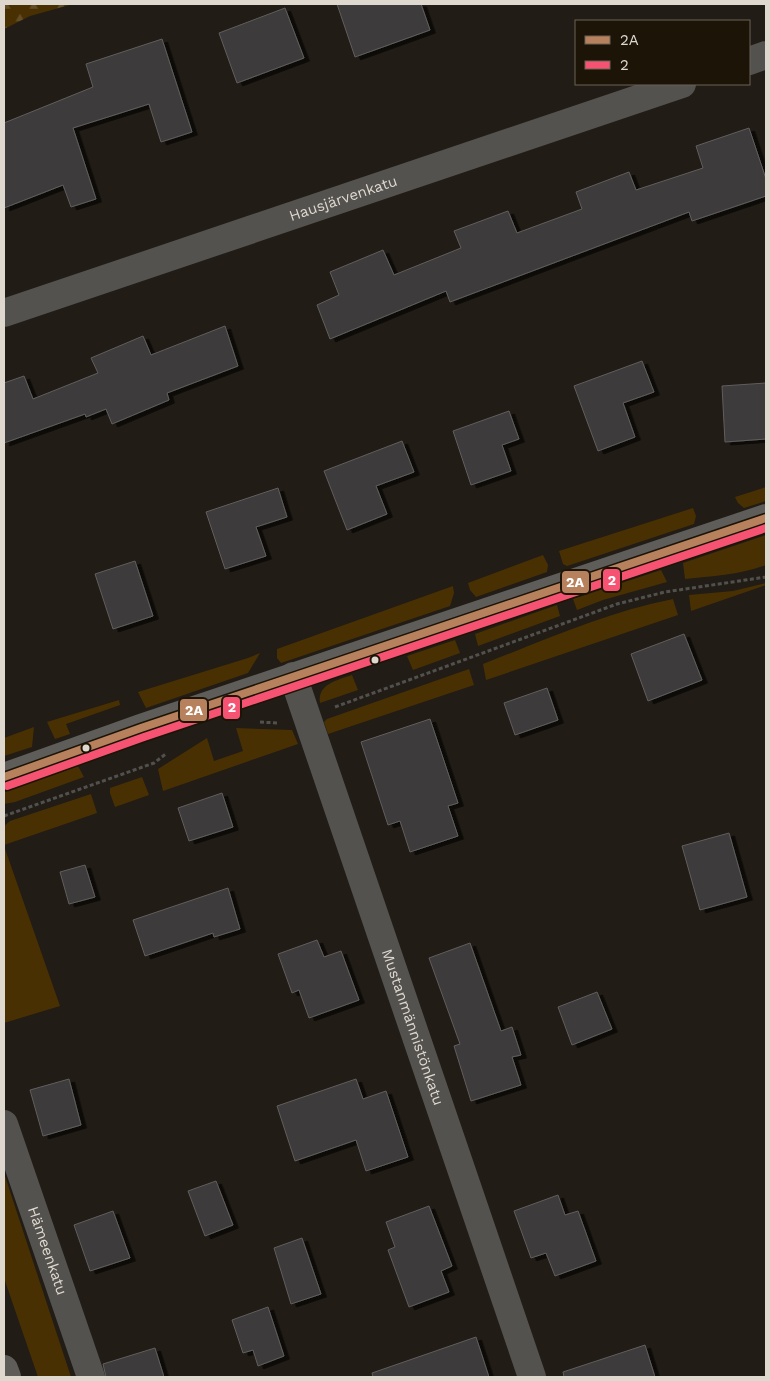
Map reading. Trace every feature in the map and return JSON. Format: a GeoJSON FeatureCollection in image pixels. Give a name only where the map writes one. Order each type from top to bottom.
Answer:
{"type":"FeatureCollection","features":[{"type":"Feature","properties":{"kind":"street"},"geometry":{"type":"LineString","coordinates":[[750,61],[766,55]]}},
{"type":"Feature","properties":{"kind":"street","name":"Hausjärvenkatu"},"geometry":{"type":"LineString","coordinates":[[4,313],[679,85]]}},
{"type":"Feature","properties":{"kind":"street"},"geometry":{"type":"LineString","coordinates":[[4,777],[293,676],[766,518]]}},
{"type":"Feature","properties":{"kind":"street","name":"Mustanmännistönkatu"},"geometry":{"type":"LineString","coordinates":[[293,676],[532,1377]]}},
{"type":"Feature","properties":{"kind":"street","name":"Hämeenkatu"},"geometry":{"type":"LineString","coordinates":[[4,1124],[92,1377]]}},
{"type":"Feature","properties":{"kind":"street"},"geometry":{"type":"LineString","coordinates":[[4,1369],[7,1377]]}},
{"type":"Feature","properties":{"kind":"path"},"geometry":{"type":"LineString","coordinates":[[258,722],[288,723],[307,717],[618,604],[665,592],[766,577]]}},
{"type":"Feature","properties":{"kind":"path"},"geometry":{"type":"LineString","coordinates":[[4,816],[154,763],[174,748]]}},
{"type":"Feature","properties":{"kind":"green space"},"geometry":{"type":"Polygon","coordinates":[[[4,4],[73,4],[30,16],[4,29],[4,4]]]}},
{"type":"Feature","properties":{"kind":"green space"},"geometry":{"type":"Polygon","coordinates":[[[766,487],[766,501],[744,508],[735,497],[766,487]]]}},
{"type":"Feature","properties":{"kind":"green space"},"geometry":{"type":"Polygon","coordinates":[[[693,508],[696,516],[694,524],[567,566],[563,564],[559,551],[693,508]]]}},
{"type":"Feature","properties":{"kind":"green space"},"geometry":{"type":"Polygon","coordinates":[[[766,535],[766,565],[736,573],[685,579],[683,563],[766,535]]]}},
{"type":"Feature","properties":{"kind":"green space"},"geometry":{"type":"Polygon","coordinates":[[[543,555],[548,565],[547,572],[476,597],[470,590],[468,583],[543,555]]]}},
{"type":"Feature","properties":{"kind":"green space"},"geometry":{"type":"Polygon","coordinates":[[[661,570],[667,582],[603,600],[577,610],[573,599],[661,570]]]}},
{"type":"Feature","properties":{"kind":"green space"},"geometry":{"type":"Polygon","coordinates":[[[766,583],[766,585],[691,611],[689,595],[733,591],[766,583]]]}},
{"type":"Feature","properties":{"kind":"green space"},"geometry":{"type":"Polygon","coordinates":[[[453,586],[454,593],[450,606],[281,663],[277,658],[277,649],[453,586]]]}},
{"type":"Feature","properties":{"kind":"green space"},"geometry":{"type":"Polygon","coordinates":[[[673,599],[678,615],[486,680],[483,664],[600,619],[673,599]]]}},
{"type":"Feature","properties":{"kind":"green space"},"geometry":{"type":"Polygon","coordinates":[[[557,605],[560,616],[478,646],[475,634],[557,605]]]}},
{"type":"Feature","properties":{"kind":"green space"},"geometry":{"type":"Polygon","coordinates":[[[455,640],[460,653],[413,670],[407,656],[455,640]]]}},
{"type":"Feature","properties":{"kind":"green space"},"geometry":{"type":"Polygon","coordinates":[[[260,653],[248,673],[146,708],[138,692],[248,658],[260,653]]]}},
{"type":"Feature","properties":{"kind":"green space"},"geometry":{"type":"Polygon","coordinates":[[[469,669],[474,685],[328,734],[324,722],[327,719],[469,669]]]}},
{"type":"Feature","properties":{"kind":"green space"},"geometry":{"type":"Polygon","coordinates":[[[352,675],[358,690],[320,703],[320,697],[325,687],[352,675]]]}},
{"type":"Feature","properties":{"kind":"green space"},"geometry":{"type":"Polygon","coordinates":[[[119,700],[120,705],[66,724],[70,734],[55,739],[47,722],[119,700]]]}},
{"type":"Feature","properties":{"kind":"green space"},"geometry":{"type":"Polygon","coordinates":[[[34,727],[32,747],[4,756],[4,738],[34,727]]]}},
{"type":"Feature","properties":{"kind":"green space"},"geometry":{"type":"Polygon","coordinates":[[[236,728],[292,730],[298,744],[163,791],[158,769],[207,738],[214,761],[243,751],[236,728]]]}},
{"type":"Feature","properties":{"kind":"green space"},"geometry":{"type":"Polygon","coordinates":[[[78,766],[84,777],[15,802],[4,804],[4,793],[8,790],[78,766]]]}},
{"type":"Feature","properties":{"kind":"green space"},"geometry":{"type":"Polygon","coordinates":[[[142,777],[149,795],[115,807],[110,788],[142,777]]]}},
{"type":"Feature","properties":{"kind":"green space"},"geometry":{"type":"Polygon","coordinates":[[[91,794],[97,813],[4,845],[4,826],[10,821],[91,794]]]}},
{"type":"Feature","properties":{"kind":"green space"},"geometry":{"type":"Polygon","coordinates":[[[4,846],[60,1006],[4,1023],[5,1011],[4,846]]]}},
{"type":"Feature","properties":{"kind":"green space"},"geometry":{"type":"Polygon","coordinates":[[[4,1173],[71,1377],[38,1377],[4,1278],[4,1173]]]}},
{"type":"Feature","properties":{"kind":"building"},"geometry":{"type":"Polygon","coordinates":[[[337,4],[421,4],[430,30],[355,57],[337,4]]]}},
{"type":"Feature","properties":{"kind":"building"},"geometry":{"type":"Polygon","coordinates":[[[285,8],[304,58],[237,83],[219,33],[285,8]]]}},
{"type":"Feature","properties":{"kind":"building"},"geometry":{"type":"Polygon","coordinates":[[[162,39],[192,132],[161,142],[149,104],[73,128],[96,199],[71,207],[63,185],[4,208],[4,123],[93,87],[86,64],[162,39]]]}},
{"type":"Feature","properties":{"kind":"building"},"geometry":{"type":"Polygon","coordinates":[[[749,128],[766,179],[766,196],[692,221],[689,212],[450,302],[446,291],[330,339],[317,305],[339,295],[330,272],[383,250],[394,275],[461,248],[454,231],[508,211],[517,233],[582,209],[576,192],[629,172],[636,190],[703,168],[696,146],[749,128]]]}},
{"type":"Feature","properties":{"kind":"building"},"geometry":{"type":"Polygon","coordinates":[[[225,326],[238,366],[167,393],[169,400],[112,424],[106,409],[86,417],[85,414],[4,443],[4,383],[24,376],[33,399],[98,373],[91,358],[143,336],[151,355],[225,326]]]}},
{"type":"Feature","properties":{"kind":"building"},"geometry":{"type":"Polygon","coordinates":[[[642,361],[654,392],[623,403],[635,437],[598,451],[574,386],[642,361]]]}},
{"type":"Feature","properties":{"kind":"building"},"geometry":{"type":"Polygon","coordinates":[[[766,383],[766,439],[725,442],[722,386],[766,383]]]}},
{"type":"Feature","properties":{"kind":"building"},"geometry":{"type":"Polygon","coordinates":[[[509,411],[519,439],[502,445],[511,471],[471,485],[453,431],[509,411]]]}},
{"type":"Feature","properties":{"kind":"building"},"geometry":{"type":"Polygon","coordinates":[[[402,441],[414,472],[376,486],[387,514],[347,530],[324,471],[402,441]]]}},
{"type":"Feature","properties":{"kind":"building"},"geometry":{"type":"Polygon","coordinates":[[[278,488],[287,517],[256,527],[266,556],[225,569],[206,512],[278,488]]]}},
{"type":"Feature","properties":{"kind":"building"},"geometry":{"type":"Polygon","coordinates":[[[135,561],[153,616],[113,629],[95,574],[135,561]]]}},
{"type":"Feature","properties":{"kind":"building"},"geometry":{"type":"Polygon","coordinates":[[[684,634],[702,680],[648,701],[631,654],[684,634]]]}},
{"type":"Feature","properties":{"kind":"building"},"geometry":{"type":"Polygon","coordinates":[[[547,688],[558,720],[515,735],[504,703],[547,688]]]}},
{"type":"Feature","properties":{"kind":"building"},"geometry":{"type":"Polygon","coordinates":[[[430,719],[458,803],[448,806],[458,836],[410,852],[400,821],[388,825],[361,742],[430,719]]]}},
{"type":"Feature","properties":{"kind":"building"},"geometry":{"type":"Polygon","coordinates":[[[222,793],[233,827],[189,841],[178,808],[222,793]]]}},
{"type":"Feature","properties":{"kind":"building"},"geometry":{"type":"Polygon","coordinates":[[[729,833],[747,897],[700,910],[682,846],[729,833]]]}},
{"type":"Feature","properties":{"kind":"building"},"geometry":{"type":"Polygon","coordinates":[[[85,865],[95,897],[69,904],[60,872],[85,865]]]}},
{"type":"Feature","properties":{"kind":"building"},"geometry":{"type":"Polygon","coordinates":[[[228,888],[240,929],[214,937],[213,933],[145,956],[133,920],[228,888]]]}},
{"type":"Feature","properties":{"kind":"building"},"geometry":{"type":"Polygon","coordinates":[[[317,940],[324,957],[341,951],[359,1000],[309,1018],[299,990],[292,993],[278,954],[317,940]]]}},
{"type":"Feature","properties":{"kind":"building"},"geometry":{"type":"Polygon","coordinates":[[[470,943],[501,1031],[512,1027],[521,1055],[512,1057],[521,1085],[471,1101],[454,1046],[460,1044],[429,958],[470,943]]]}},
{"type":"Feature","properties":{"kind":"building"},"geometry":{"type":"Polygon","coordinates":[[[597,992],[612,1029],[572,1045],[558,1007],[597,992]]]}},
{"type":"Feature","properties":{"kind":"building"},"geometry":{"type":"Polygon","coordinates":[[[69,1079],[81,1125],[43,1136],[30,1090],[69,1079]]]}},
{"type":"Feature","properties":{"kind":"building"},"geometry":{"type":"Polygon","coordinates":[[[356,1079],[363,1099],[386,1091],[408,1157],[366,1171],[356,1140],[295,1161],[277,1106],[356,1079]]]}},
{"type":"Feature","properties":{"kind":"building"},"geometry":{"type":"Polygon","coordinates":[[[216,1181],[233,1225],[205,1236],[188,1191],[216,1181]]]}},
{"type":"Feature","properties":{"kind":"building"},"geometry":{"type":"Polygon","coordinates":[[[558,1195],[565,1215],[578,1211],[596,1261],[555,1276],[546,1253],[531,1258],[514,1211],[558,1195]]]}},
{"type":"Feature","properties":{"kind":"building"},"geometry":{"type":"Polygon","coordinates":[[[429,1206],[452,1266],[441,1271],[449,1292],[409,1307],[388,1250],[395,1247],[386,1222],[429,1206]]]}},
{"type":"Feature","properties":{"kind":"building"},"geometry":{"type":"Polygon","coordinates":[[[113,1211],[130,1258],[90,1271],[74,1225],[113,1211]]]}},
{"type":"Feature","properties":{"kind":"building"},"geometry":{"type":"Polygon","coordinates":[[[302,1238],[321,1294],[291,1304],[274,1248],[302,1238]]]}},
{"type":"Feature","properties":{"kind":"building"},"geometry":{"type":"Polygon","coordinates":[[[268,1307],[284,1356],[258,1366],[253,1350],[243,1353],[232,1320],[268,1307]]]}},
{"type":"Feature","properties":{"kind":"building"},"geometry":{"type":"Polygon","coordinates":[[[476,1337],[489,1377],[373,1377],[372,1373],[476,1337]]]}},
{"type":"Feature","properties":{"kind":"building"},"geometry":{"type":"Polygon","coordinates":[[[645,1345],[655,1377],[564,1377],[563,1372],[645,1345]]]}},
{"type":"Feature","properties":{"kind":"building"},"geometry":{"type":"Polygon","coordinates":[[[155,1348],[164,1377],[106,1377],[103,1364],[155,1348]]]}},
{"type":"Feature","properties":{"kind":"transit line","name":"2A"},"geometry":{"type":"LineString","coordinates":[[4,777],[141,728],[766,518]]}},
{"type":"Feature","properties":{"kind":"transit line","name":"2"},"geometry":{"type":"LineString","coordinates":[[7,786],[144,737],[766,528]]}}]}
